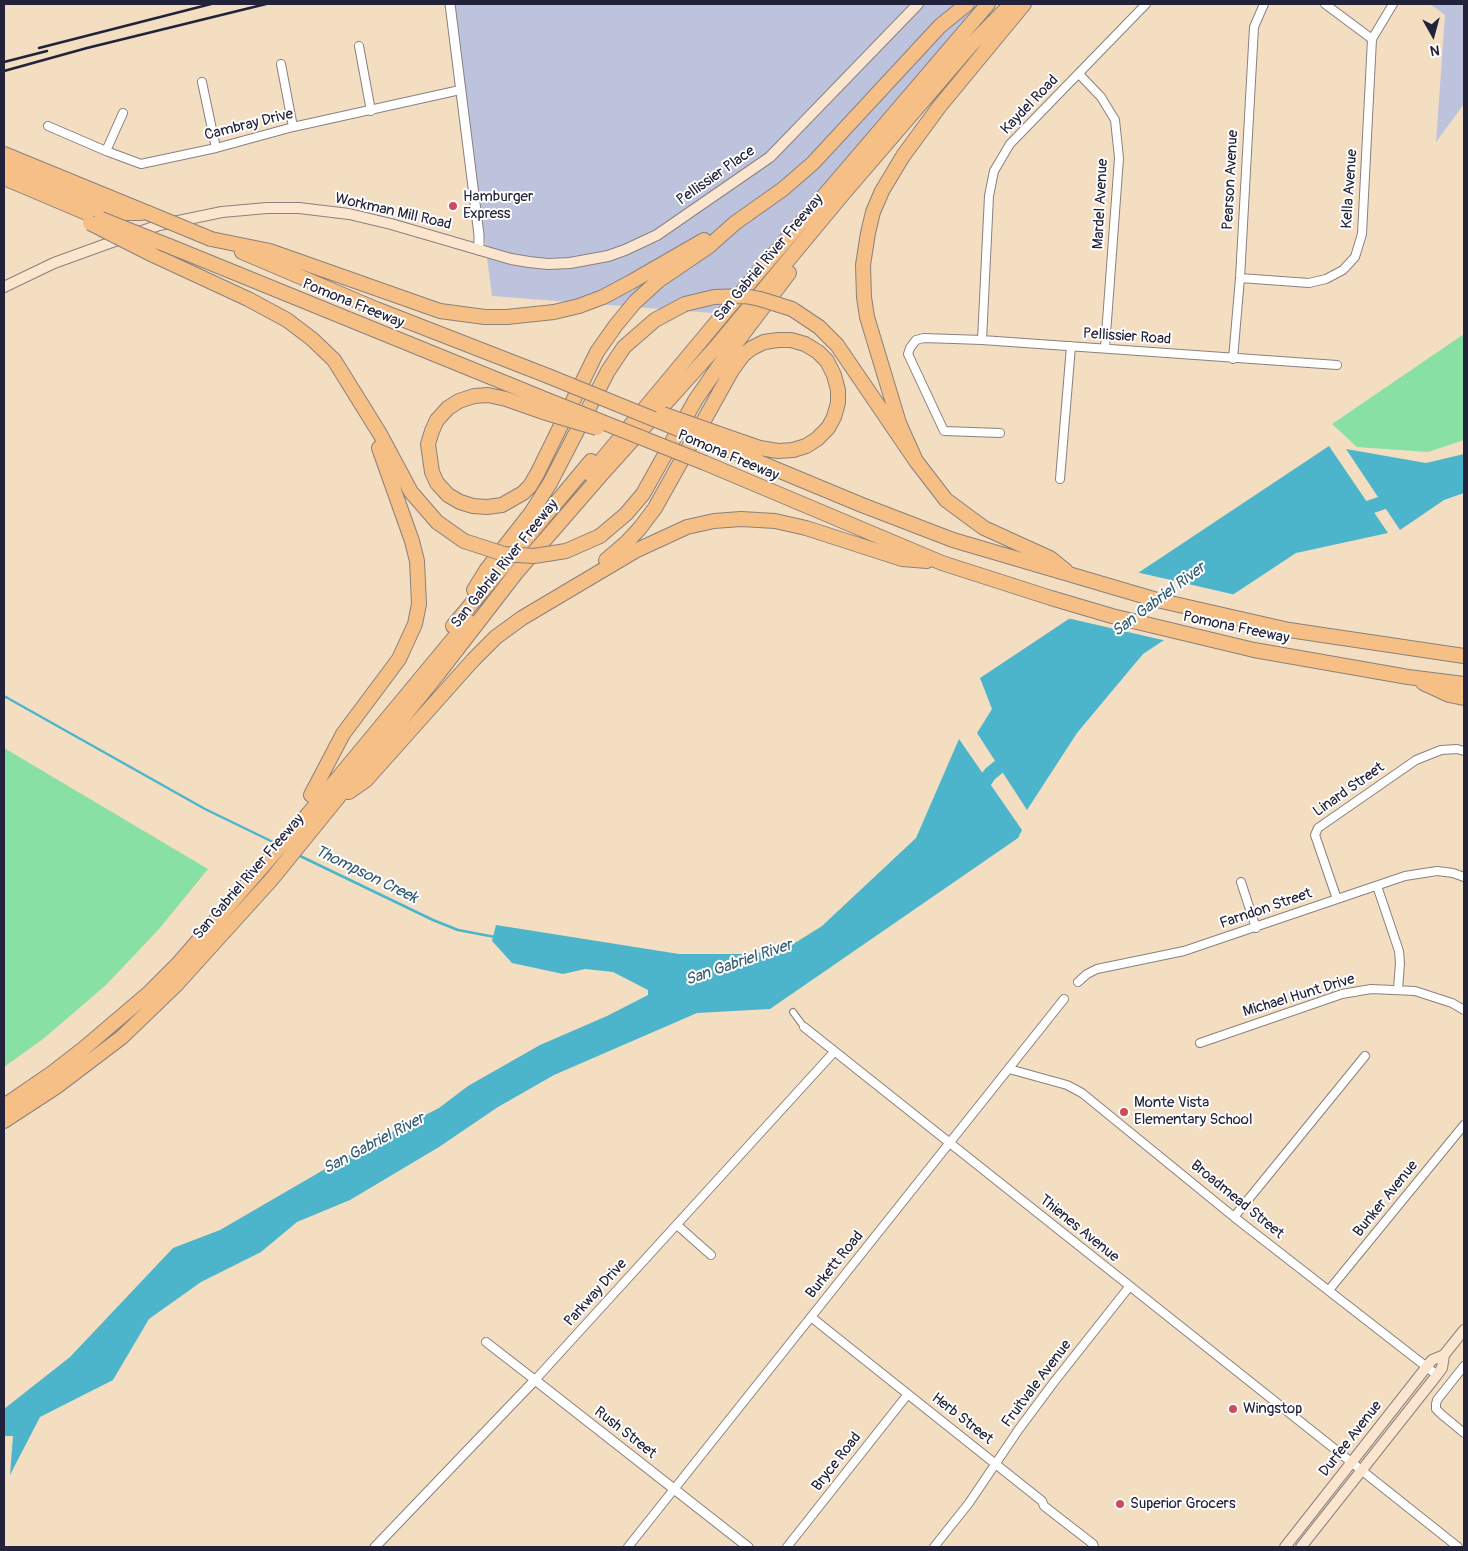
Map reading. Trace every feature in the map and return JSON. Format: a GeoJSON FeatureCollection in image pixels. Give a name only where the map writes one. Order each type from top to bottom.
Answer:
{"type":"FeatureCollection","features":[{"type":"Feature","properties":{"kind":"highway"},"geometry":{"type":"LineString","coordinates":[[211,239],[270,251],[440,311],[485,317],[507,317],[554,312],[579,306],[603,297],[735,223],[783,190],[813,163],[940,26],[967,4]]}},
{"type":"Feature","properties":{"kind":"highway","name":"San Gabriel River Freeway"},"geometry":{"type":"LineString","coordinates":[[4,1097],[72,1048],[141,989],[193,936],[260,875],[311,814],[311,795],[975,4]]}},
{"type":"Feature","properties":{"kind":"highway"},"geometry":{"type":"LineString","coordinates":[[311,814],[718,320],[988,4]]}},
{"type":"Feature","properties":{"kind":"highway"},"geometry":{"type":"LineString","coordinates":[[698,367],[704,348],[953,50],[996,4]]}},
{"type":"Feature","properties":{"kind":"highway","name":"San Gabriel River Freeway"},"geometry":{"type":"LineString","coordinates":[[4,1121],[56,1087],[122,1037],[176,985],[260,875],[311,814],[332,806],[516,573],[698,367],[971,45],[1011,4]]}},
{"type":"Feature","properties":{"kind":"highway"},"geometry":{"type":"LineString","coordinates":[[916,461],[899,423],[867,317],[863,265],[868,233],[873,212],[882,191],[902,156],[939,107],[1024,4]]}},
{"type":"Feature","properties":{"kind":"highway","name":"Pomona Freeway"},"geometry":{"type":"LineString","coordinates":[[4,154],[376,309],[714,438],[862,506],[956,541],[1157,600],[1228,618],[1289,630],[1464,656]]}},
{"type":"Feature","properties":{"kind":"highway"},"geometry":{"type":"LineString","coordinates":[[4,167],[120,213],[142,211]]}},
{"type":"Feature","properties":{"kind":"highway","name":"Pomona Freeway"},"geometry":{"type":"LineString","coordinates":[[4,178],[96,221],[174,248],[545,406],[667,448],[947,564],[1051,598],[1163,629],[1254,650],[1408,677],[1464,684]]}},
{"type":"Feature","properties":{"kind":"highway"},"geometry":{"type":"LineString","coordinates":[[96,221],[153,255],[248,299],[287,320],[312,339],[334,360],[417,500],[437,522],[464,541],[504,554],[534,556],[566,551],[582,545],[600,536],[626,514],[643,494],[696,399],[786,278],[843,194]]}},
{"type":"Feature","properties":{"kind":"highway"},"geometry":{"type":"LineString","coordinates":[[545,406],[488,395],[474,396],[459,401],[448,408],[437,420],[428,444],[432,472],[437,483],[460,502],[487,508],[502,505],[523,493],[537,474],[588,368],[616,325],[658,281],[708,247],[735,223]]}},
{"type":"Feature","properties":{"kind":"highway"},"geometry":{"type":"LineString","coordinates":[[454,626],[487,569],[531,513],[550,483],[608,371],[624,347],[655,320],[685,304],[714,297],[745,296],[760,299],[792,309],[819,327],[837,345],[916,461],[946,500],[981,526],[1050,558],[1075,576]]}},
{"type":"Feature","properties":{"kind":"highway"},"geometry":{"type":"LineString","coordinates":[[560,595],[614,554],[640,528],[655,508],[673,478],[732,370],[743,355],[764,342],[791,340],[805,344],[818,352],[827,362],[834,375],[838,390],[838,403],[828,428],[817,439],[806,446],[793,450],[778,451],[714,438]]}},
{"type":"Feature","properties":{"kind":"highway"},"geometry":{"type":"LineString","coordinates":[[311,795],[343,734],[399,659],[415,624],[419,604],[417,561],[412,541],[365,410]]}},
{"type":"Feature","properties":{"kind":"highway"},"geometry":{"type":"LineString","coordinates":[[332,806],[366,780],[473,660],[496,637],[522,618],[560,595],[659,539],[687,527],[714,521],[776,521],[806,528],[902,559],[947,564]]}},
{"type":"Feature","properties":{"kind":"highway"},"geometry":{"type":"LineString","coordinates":[[311,814],[418,688],[438,674]]}},
{"type":"Feature","properties":{"kind":"highway"},"geometry":{"type":"LineString","coordinates":[[1408,677],[1449,694],[1464,698]]}},
{"type":"Feature","properties":{"kind":"highway"},"geometry":{"type":"LineString","coordinates":[[4,1106],[52,1073],[114,1024],[150,992],[260,875]]}},
{"type":"Feature","properties":{"kind":"highway"},"geometry":{"type":"LineString","coordinates":[[4,1112],[59,1074],[104,1039],[155,994],[189,960],[260,875]]}},
{"type":"Feature","properties":{"kind":"main road","name":"Pellissier Place"},"geometry":{"type":"LineString","coordinates":[[479,250],[529,262],[548,264],[570,263],[608,256],[657,235],[770,157],[918,4]]}},
{"type":"Feature","properties":{"kind":"main road","name":"Workman Mill Road"},"geometry":{"type":"LineString","coordinates":[[4,287],[54,264],[159,224],[222,212],[266,208],[299,208],[349,214],[391,224],[479,250]]}},
{"type":"Feature","properties":{"kind":"main road","name":"Durfee Avenue"},"geometry":{"type":"LineString","coordinates":[[1285,1547],[1426,1367],[1432,1360],[1444,1355],[1464,1330]]}},
{"type":"Feature","properties":{"kind":"main road","name":"Durfee Avenue"},"geometry":{"type":"LineString","coordinates":[[1301,1547],[1438,1375],[1442,1368],[1444,1355]]}},
{"type":"Feature","properties":{"kind":"street"},"geometry":{"type":"LineString","coordinates":[[450,4],[479,235],[479,250]]}},
{"type":"Feature","properties":{"kind":"street","name":"Kaydel Road"},"geometry":{"type":"LineString","coordinates":[[982,340],[989,196],[994,171],[1010,144],[1146,4]]}},
{"type":"Feature","properties":{"kind":"street","name":"Pearson Avenue"},"geometry":{"type":"LineString","coordinates":[[1233,359],[1240,278],[1254,28],[1264,4]]}},
{"type":"Feature","properties":{"kind":"street"},"geometry":{"type":"LineString","coordinates":[[1325,4],[1372,39]]}},
{"type":"Feature","properties":{"kind":"street","name":"Kella Avenue"},"geometry":{"type":"LineString","coordinates":[[1240,278],[1310,283],[1344,270],[1355,257],[1362,234],[1372,39],[1393,4]]}},
{"type":"Feature","properties":{"kind":"street"},"geometry":{"type":"LineString","coordinates":[[359,46],[371,111]]}},
{"type":"Feature","properties":{"kind":"street"},"geometry":{"type":"LineString","coordinates":[[282,64],[293,127]]}},
{"type":"Feature","properties":{"kind":"street","name":"Mardel Avenue"},"geometry":{"type":"LineString","coordinates":[[1079,74],[1101,96],[1115,120],[1119,158],[1105,348]]}},
{"type":"Feature","properties":{"kind":"street"},"geometry":{"type":"LineString","coordinates":[[202,82],[216,148]]}},
{"type":"Feature","properties":{"kind":"street","name":"Cambray Drive"},"geometry":{"type":"LineString","coordinates":[[48,126],[141,164],[216,148],[293,127],[460,90]]}},
{"type":"Feature","properties":{"kind":"street"},"geometry":{"type":"LineString","coordinates":[[106,151],[122,113]]}},
{"type":"Feature","properties":{"kind":"street","name":"Pellissier Road"},"geometry":{"type":"LineString","coordinates":[[1000,433],[944,431],[908,354],[916,340],[924,338],[982,340],[1337,365]]}},
{"type":"Feature","properties":{"kind":"street"},"geometry":{"type":"LineString","coordinates":[[1060,479],[1071,346]]}},
{"type":"Feature","properties":{"kind":"street","name":"Linard Street"},"geometry":{"type":"LineString","coordinates":[[1337,899],[1315,835],[1318,828],[1416,760],[1441,750],[1456,749],[1464,751]]}},
{"type":"Feature","properties":{"kind":"street","name":"Farndon Street"},"geometry":{"type":"LineString","coordinates":[[1078,982],[1086,974],[1097,969],[1184,951],[1405,876],[1424,872],[1445,872],[1464,877]]}},
{"type":"Feature","properties":{"kind":"street"},"geometry":{"type":"LineString","coordinates":[[1241,882],[1256,928]]}},
{"type":"Feature","properties":{"kind":"street"},"geometry":{"type":"LineString","coordinates":[[1377,886],[1399,951],[1398,989]]}},
{"type":"Feature","properties":{"kind":"street","name":"Michael Hunt Drive"},"geometry":{"type":"LineString","coordinates":[[1200,1042],[1342,994],[1371,989],[1415,991],[1452,1003],[1464,1010]]}},
{"type":"Feature","properties":{"kind":"street","name":"Burkett Road"},"geometry":{"type":"LineString","coordinates":[[628,1547],[1064,1000]]}},
{"type":"Feature","properties":{"kind":"street","name":"Thienes Avenue"},"geometry":{"type":"LineString","coordinates":[[793,1012],[804,1027],[834,1052],[1362,1470]]}},
{"type":"Feature","properties":{"kind":"street","name":"Parkway Drive"},"geometry":{"type":"LineString","coordinates":[[375,1547],[535,1380],[834,1052]]}},
{"type":"Feature","properties":{"kind":"street"},"geometry":{"type":"LineString","coordinates":[[1234,1217],[1365,1056]]}},
{"type":"Feature","properties":{"kind":"street","name":"Broadmead Street"},"geometry":{"type":"LineString","coordinates":[[1009,1069],[1067,1084],[1082,1093],[1234,1217],[1438,1375]]}},
{"type":"Feature","properties":{"kind":"street","name":"Bunker Avenue"},"geometry":{"type":"LineString","coordinates":[[1329,1290],[1464,1125]]}},
{"type":"Feature","properties":{"kind":"street"},"geometry":{"type":"LineString","coordinates":[[677,1225],[711,1255]]}},
{"type":"Feature","properties":{"kind":"street","name":"Fruitvale Avenue"},"geometry":{"type":"LineString","coordinates":[[934,1547],[969,1503],[1054,1382],[1129,1287]]}},
{"type":"Feature","properties":{"kind":"street","name":"Herb Street"},"geometry":{"type":"LineString","coordinates":[[811,1317],[1042,1501],[1044,1506],[1094,1546]]}},
{"type":"Feature","properties":{"kind":"street","name":"Rush Street"},"geometry":{"type":"LineString","coordinates":[[486,1342],[748,1547]]}},
{"type":"Feature","properties":{"kind":"street"},"geometry":{"type":"LineString","coordinates":[[1464,1366],[1437,1400],[1436,1409],[1464,1433]]}},
{"type":"Feature","properties":{"kind":"street","name":"Bryce Road"},"geometry":{"type":"LineString","coordinates":[[787,1547],[908,1394]]}},
{"type":"Feature","properties":{"kind":"street"},"geometry":{"type":"LineString","coordinates":[[1362,1470],[1458,1547]]}},
{"type":"Feature","properties":{"kind":"shaded area"},"geometry":{"type":"Polygon","coordinates":[[[454,4],[994,4],[725,314],[492,296],[454,4]]]}},
{"type":"Feature","properties":{"kind":"shaded area"},"geometry":{"type":"Polygon","coordinates":[[[1430,4],[1464,4],[1464,104],[1436,142],[1445,15],[1430,4]]]}},
{"type":"Feature","properties":{"kind":"green space"},"geometry":{"type":"Polygon","coordinates":[[[1464,334],[1464,440],[1428,452],[1357,447],[1332,424],[1464,334]]]}},
{"type":"Feature","properties":{"kind":"green space"},"geometry":{"type":"Polygon","coordinates":[[[4,748],[208,869],[159,929],[106,985],[43,1039],[4,1067],[4,748]]]}},
{"type":"Feature","properties":{"kind":"water"},"geometry":{"type":"Polygon","coordinates":[[[1329,446],[1388,533],[1296,553],[1143,654],[1077,733],[1027,810],[977,733],[992,709],[980,678],[1329,446]]]}},
{"type":"Feature","properties":{"kind":"water"},"geometry":{"type":"Polygon","coordinates":[[[1346,449],[1426,463],[1464,454],[1464,493],[1444,500],[1400,530],[1346,449]]]}},
{"type":"Feature","properties":{"kind":"water"},"geometry":{"type":"Polygon","coordinates":[[[959,739],[1022,830],[1018,838],[770,1009],[697,1013],[554,1075],[498,1107],[439,1147],[350,1200],[297,1222],[261,1252],[201,1282],[149,1319],[113,1380],[40,1417],[10,1475],[13,1436],[4,1436],[4,1409],[70,1357],[173,1248],[220,1230],[363,1147],[439,1108],[468,1086],[540,1045],[607,1016],[648,995],[648,990],[613,972],[585,969],[563,974],[512,963],[492,941],[496,925],[679,954],[751,954],[787,948],[822,926],[916,838],[959,739]]]}},
{"type":"Feature","properties":{"kind":"pier"},"geometry":{"type":"Polygon","coordinates":[[[1136,572],[1236,595],[1167,641],[1067,618],[1136,572]]]}},
{"type":"Feature","properties":{"kind":"waterway","name":"San Gabriel River"},"geometry":{"type":"LineString","coordinates":[[1353,513],[1399,497]]}},
{"type":"Feature","properties":{"kind":"waterway","name":"Thompson Creek"},"geometry":{"type":"LineString","coordinates":[[4,696],[205,809],[275,843]]}},
{"type":"Feature","properties":{"kind":"waterway","name":"San Gabriel River"},"geometry":{"type":"LineString","coordinates":[[976,794],[990,774],[1013,755]]}},
{"type":"Feature","properties":{"kind":"waterway","name":"Thompson Creek"},"geometry":{"type":"LineString","coordinates":[[298,855],[433,920],[458,930],[495,937]]}},
{"type":"Feature","properties":{"kind":"railway"},"geometry":{"type":"LineString","coordinates":[[39,48],[211,4]]}},
{"type":"Feature","properties":{"kind":"railway"},"geometry":{"type":"LineString","coordinates":[[4,71],[87,48],[266,4]]}},
{"type":"Feature","properties":{"kind":"railway"},"geometry":{"type":"LineString","coordinates":[[4,62],[47,51]]}},
{"type":"Feature","properties":{"kind":"place","name":"Hamburger Express"},"geometry":{"type":"Point","coordinates":[453,206]}},
{"type":"Feature","properties":{"kind":"place","name":"Monte Vista Elementary School"},"geometry":{"type":"Point","coordinates":[1124,1112]}},
{"type":"Feature","properties":{"kind":"place","name":"Wingstop"},"geometry":{"type":"Point","coordinates":[1233,1409]}},
{"type":"Feature","properties":{"kind":"place","name":"Superior Grocers"},"geometry":{"type":"Point","coordinates":[1120,1504]}}]}
